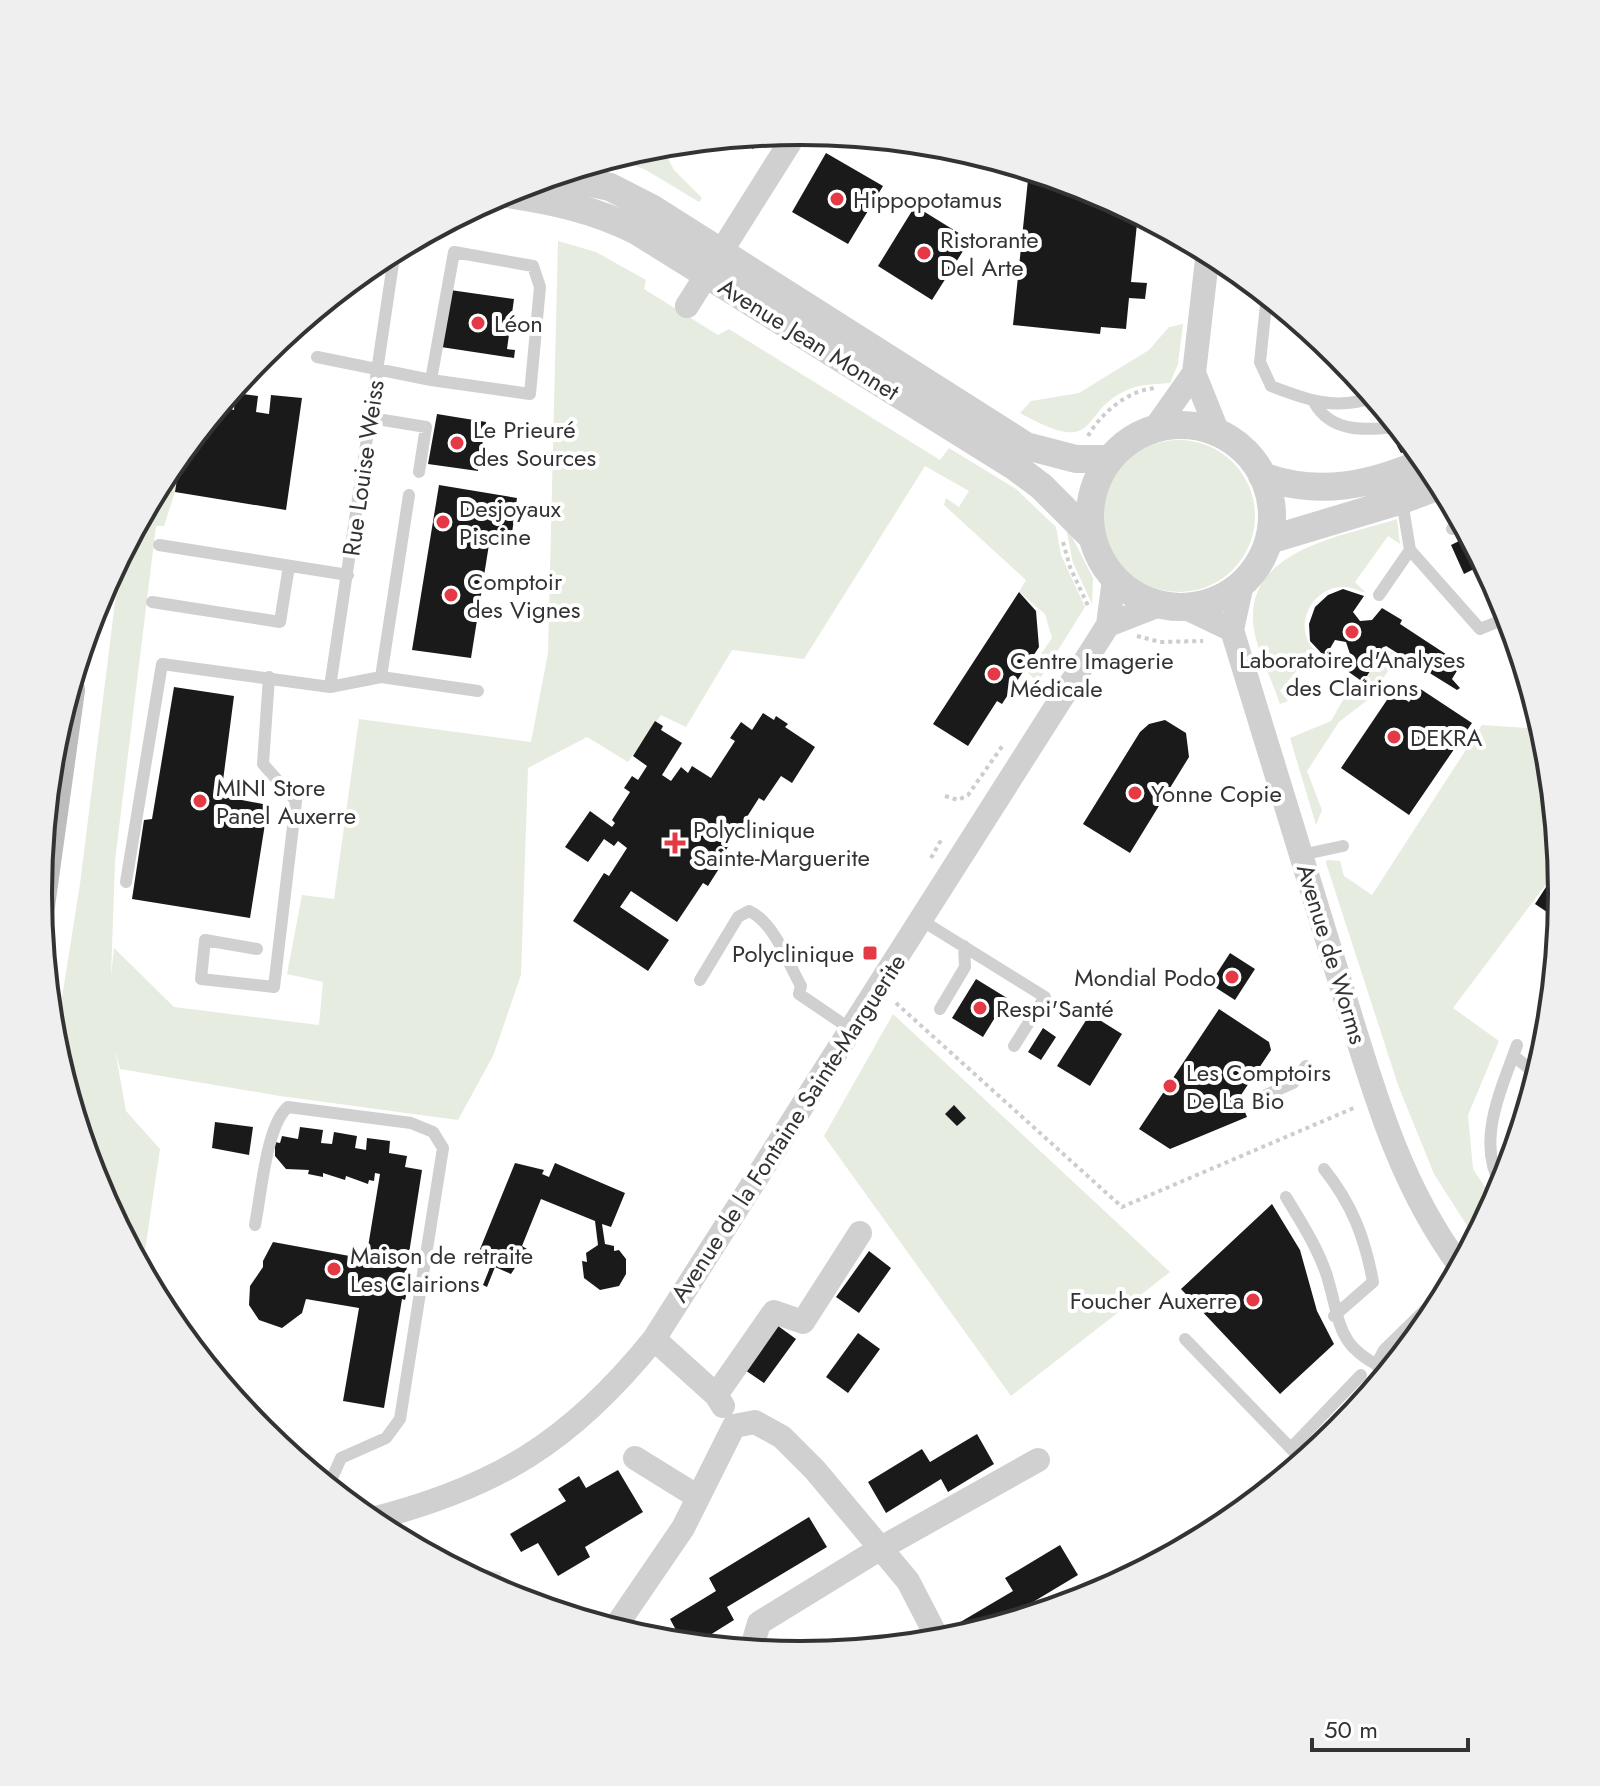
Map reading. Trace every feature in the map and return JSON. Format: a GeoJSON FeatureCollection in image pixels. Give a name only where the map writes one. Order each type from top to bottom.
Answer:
{"type":"FeatureCollection","features":[{"type":"Feature","properties":{"kind":"street"},"geometry":{"type":"LineString","coordinates":[[687,306],[788,146]]}},
{"type":"Feature","properties":{"kind":"street","name":"Avenue Jean Monnet"},"geometry":{"type":"LineString","coordinates":[[576,180],[610,187],[653,209],[712,263],[1041,486],[1091,536]]}},
{"type":"Feature","properties":{"kind":"street","name":"Avenue Jean Monnet"},"geometry":{"type":"LineString","coordinates":[[524,198],[606,216],[712,263],[1026,446],[1076,459],[1110,459]]}},
{"type":"Feature","properties":{"kind":"street"},"geometry":{"type":"LineString","coordinates":[[1206,265],[1194,373],[1218,433]]}},
{"type":"Feature","properties":{"kind":"street"},"geometry":{"type":"LineString","coordinates":[[1156,427],[1194,373]]}},
{"type":"Feature","properties":{"kind":"street"},"geometry":{"type":"LineString","coordinates":[[1104,619],[1173,607],[1216,601],[1242,584],[1259,564],[1269,540],[1272,519],[1262,476],[1248,457],[1218,433],[1187,425],[1156,427],[1131,440],[1110,459],[1096,482],[1090,509],[1091,536],[1100,559],[1114,579],[1173,607],[1221,635]]}},
{"type":"Feature","properties":{"kind":"street"},"geometry":{"type":"LineString","coordinates":[[1262,476],[1302,487],[1354,487],[1413,466]]}},
{"type":"Feature","properties":{"kind":"street"},"geometry":{"type":"LineString","coordinates":[[1269,540],[1430,490]]}},
{"type":"Feature","properties":{"kind":"street","name":"Avenue de la Fontaine Sainte-Marguerite"},"geometry":{"type":"LineString","coordinates":[[385,1516],[443,1500],[506,1471],[589,1409],[654,1339],[921,920],[1104,619],[1114,579]]}},
{"type":"Feature","properties":{"kind":"street","name":"Avenue de Worms"},"geometry":{"type":"LineString","coordinates":[[1242,584],[1221,635],[1301,855],[1397,1155],[1413,1190],[1454,1256]]}},
{"type":"Feature","properties":{"kind":"street"},"geometry":{"type":"LineString","coordinates":[[716,1395],[774,1312],[803,1322],[860,1233]]}},
{"type":"Feature","properties":{"kind":"street"},"geometry":{"type":"LineString","coordinates":[[654,1339],[716,1395],[734,1426]]}},
{"type":"Feature","properties":{"kind":"street"},"geometry":{"type":"LineString","coordinates":[[734,1426],[755,1422],[782,1437],[836,1493],[908,1581],[933,1629]]}},
{"type":"Feature","properties":{"kind":"street"},"geometry":{"type":"LineString","coordinates":[[621,1619],[683,1528],[734,1426]]}},
{"type":"Feature","properties":{"kind":"street"},"geometry":{"type":"LineString","coordinates":[[635,1458],[698,1497]]}},
{"type":"Feature","properties":{"kind":"street"},"geometry":{"type":"LineString","coordinates":[[754,1639],[759,1623],[881,1548],[1038,1460]]}},
{"type":"Feature","properties":{"kind":"lane"},"geometry":{"type":"LineString","coordinates":[[317,357],[431,380],[530,394],[540,287],[533,266],[454,252],[431,380]]}},
{"type":"Feature","properties":{"kind":"lane","name":"Rue Louise Weiss"},"geometry":{"type":"LineString","coordinates":[[330,687],[393,266]]}},
{"type":"Feature","properties":{"kind":"lane"},"geometry":{"type":"LineString","coordinates":[[1266,309],[1260,362],[1271,386],[1315,404],[1363,401]]}},
{"type":"Feature","properties":{"kind":"lane"},"geometry":{"type":"LineString","coordinates":[[1315,404],[1329,421],[1363,431],[1386,429]]}},
{"type":"Feature","properties":{"kind":"lane"},"geometry":{"type":"LineString","coordinates":[[371,418],[426,427],[419,472]]}},
{"type":"Feature","properties":{"kind":"lane"},"geometry":{"type":"LineString","coordinates":[[381,677],[409,495]]}},
{"type":"Feature","properties":{"kind":"lane"},"geometry":{"type":"LineString","coordinates":[[1402,500],[1410,550],[1480,629],[1497,622]]}},
{"type":"Feature","properties":{"kind":"lane"},"geometry":{"type":"LineString","coordinates":[[159,545],[348,575]]}},
{"type":"Feature","properties":{"kind":"lane"},"geometry":{"type":"LineString","coordinates":[[1379,595],[1410,550]]}},
{"type":"Feature","properties":{"kind":"lane"},"geometry":{"type":"LineString","coordinates":[[152,602],[280,622],[289,566]]}},
{"type":"Feature","properties":{"kind":"lane"},"geometry":{"type":"LineString","coordinates":[[126,882],[162,664],[330,687],[381,677],[478,691]]}},
{"type":"Feature","properties":{"kind":"lane"},"geometry":{"type":"LineString","coordinates":[[257,949],[205,940],[201,979],[274,987],[296,801],[263,764],[269,677]]}},
{"type":"Feature","properties":{"kind":"lane"},"geometry":{"type":"LineString","coordinates":[[1301,855],[1343,846]]}},
{"type":"Feature","properties":{"kind":"lane"},"geometry":{"type":"LineString","coordinates":[[700,980],[738,917],[749,911],[757,915],[769,930],[801,986],[799,994],[852,1030]]}},
{"type":"Feature","properties":{"kind":"lane"},"geometry":{"type":"LineString","coordinates":[[921,920],[1045,997],[1014,1046]]}},
{"type":"Feature","properties":{"kind":"lane"},"geometry":{"type":"LineString","coordinates":[[940,1009],[965,967],[964,946]]}},
{"type":"Feature","properties":{"kind":"lane"},"geometry":{"type":"LineString","coordinates":[[1494,1170],[1489,1146],[1493,1116],[1515,1050],[1528,1065]]}},
{"type":"Feature","properties":{"kind":"lane"},"geometry":{"type":"LineString","coordinates":[[1257,1099],[1293,1083],[1306,1066]]}},
{"type":"Feature","properties":{"kind":"lane"},"geometry":{"type":"LineString","coordinates":[[255,1225],[279,1115],[288,1107],[411,1123],[433,1132],[443,1148],[400,1419],[386,1438],[341,1458],[333,1476]]}},
{"type":"Feature","properties":{"kind":"lane"},"geometry":{"type":"LineString","coordinates":[[1324,1169],[1351,1209],[1365,1242],[1373,1282],[1334,1316]]}},
{"type":"Feature","properties":{"kind":"lane"},"geometry":{"type":"LineString","coordinates":[[1286,1197],[1308,1233],[1327,1276],[1334,1316],[1350,1346],[1376,1365],[1384,1350],[1412,1323]]}},
{"type":"Feature","properties":{"kind":"lane"},"geometry":{"type":"LineString","coordinates":[[1185,1339],[1295,1453]]}},
{"type":"Feature","properties":{"kind":"lane"},"geometry":{"type":"LineString","coordinates":[[1291,1448],[1361,1375]]}},
{"type":"Feature","properties":{"kind":"path"},"geometry":{"type":"LineString","coordinates":[[1083,445],[1110,410],[1129,397],[1160,388]]}},
{"type":"Feature","properties":{"kind":"path"},"geometry":{"type":"LineString","coordinates":[[1061,532],[1070,567],[1104,619]]}},
{"type":"Feature","properties":{"kind":"path"},"geometry":{"type":"LineString","coordinates":[[1083,620],[1104,619],[1160,642],[1221,635]]}},
{"type":"Feature","properties":{"kind":"path"},"geometry":{"type":"LineString","coordinates":[[945,796],[958,800],[968,795],[1004,744]]}},
{"type":"Feature","properties":{"kind":"path"},"geometry":{"type":"LineString","coordinates":[[903,992],[895,1004],[1122,1207],[1361,1105]]}},
{"type":"Feature","properties":{"kind":"shaded area"},"geometry":{"type":"Polygon","coordinates":[[[667,157],[674,170],[702,198],[699,202],[632,164],[667,157]]]}},
{"type":"Feature","properties":{"kind":"shaded area"},"geometry":{"type":"Polygon","coordinates":[[[558,241],[596,252],[646,280],[644,289],[718,335],[729,329],[940,460],[949,448],[1016,489],[1056,527],[1061,555],[1085,607],[1038,682],[1028,673],[1052,638],[1045,614],[1019,592],[1026,580],[944,505],[946,498],[959,507],[969,491],[925,466],[804,659],[732,650],[686,727],[661,715],[628,762],[587,737],[528,768],[521,975],[493,1056],[458,1120],[280,1096],[120,1069],[115,1050],[126,1111],[160,1149],[145,1253],[109,1179],[92,1133],[77,1087],[61,1006],[80,884],[117,590],[152,519],[177,479],[164,526],[156,526],[115,861],[111,976],[114,948],[174,1007],[319,1025],[323,982],[287,974],[302,895],[334,899],[359,719],[531,742],[548,653],[558,241]]]}},
{"type":"Feature","properties":{"kind":"shaded area"},"geometry":{"type":"Polygon","coordinates":[[[1183,324],[1178,364],[1170,383],[1132,388],[1114,397],[1078,431],[1065,432],[1020,413],[1031,401],[1079,393],[1149,350],[1169,327],[1183,324]]]}},
{"type":"Feature","properties":{"kind":"shaded area"},"geometry":{"type":"Polygon","coordinates":[[[1179,440],[1208,446],[1233,462],[1249,487],[1255,516],[1249,545],[1233,570],[1208,586],[1179,592],[1150,586],[1125,570],[1109,545],[1103,516],[1109,487],[1125,462],[1150,446],[1179,440]]]}},
{"type":"Feature","properties":{"kind":"shaded area"},"geometry":{"type":"Polygon","coordinates":[[[1397,519],[1400,544],[1388,536],[1355,582],[1366,593],[1341,587],[1330,589],[1313,602],[1305,621],[1305,631],[1314,650],[1280,691],[1288,701],[1280,704],[1254,632],[1256,597],[1266,577],[1283,561],[1304,549],[1397,519]]]}},
{"type":"Feature","properties":{"kind":"shaded area"},"geometry":{"type":"Polygon","coordinates":[[[1065,523],[1093,578],[1092,604],[1073,563],[1065,523]]]}},
{"type":"Feature","properties":{"kind":"shaded area"},"geometry":{"type":"Polygon","coordinates":[[[1384,648],[1398,656],[1370,698],[1339,722],[1307,771],[1322,810],[1316,825],[1290,738],[1331,721],[1354,681],[1363,681],[1384,648]]]}},
{"type":"Feature","properties":{"kind":"shaded area"},"geometry":{"type":"Polygon","coordinates":[[[1482,725],[1530,728],[1542,795],[1548,882],[1453,1008],[1499,1041],[1468,1115],[1473,1169],[1486,1189],[1469,1228],[1434,1174],[1398,1085],[1327,860],[1340,861],[1344,876],[1372,895],[1482,725]]]}},
{"type":"Feature","properties":{"kind":"shaded area"},"geometry":{"type":"Polygon","coordinates":[[[893,1014],[1170,1272],[1011,1396],[824,1136],[893,1014]]]}},
{"type":"Feature","properties":{"kind":"shaded area"},"geometry":{"type":"Polygon","coordinates":[[[481,1569],[501,1572],[500,1578],[481,1569]]]}},
{"type":"Feature","properties":{"kind":"building","name":"Hippopotamus"},"geometry":{"type":"Polygon","coordinates":[[[826,153],[883,186],[848,244],[792,212],[826,153]]]}},
{"type":"Feature","properties":{"kind":"building"},"geometry":{"type":"Polygon","coordinates":[[[1028,181],[1137,225],[1131,282],[1147,283],[1145,299],[1129,298],[1126,329],[1101,327],[1100,334],[1013,325],[1028,181]]]}},
{"type":"Feature","properties":{"kind":"building","name":"Ristorante Del Arte"},"geometry":{"type":"Polygon","coordinates":[[[915,206],[970,240],[932,300],[878,266],[915,206]]]}},
{"type":"Feature","properties":{"kind":"building","name":"Léon"},"geometry":{"type":"Polygon","coordinates":[[[450,290],[514,299],[507,349],[515,350],[514,358],[441,347],[450,290]]]}},
{"type":"Feature","properties":{"kind":"building"},"geometry":{"type":"Polygon","coordinates":[[[243,394],[258,396],[256,412],[269,414],[271,395],[302,398],[286,510],[175,492],[178,477],[231,409],[234,410],[234,405],[243,394]]]}},
{"type":"Feature","properties":{"kind":"building","name":"Le Prieuré des Sources"},"geometry":{"type":"Polygon","coordinates":[[[437,414],[486,422],[478,471],[428,464],[437,414]]]}},
{"type":"Feature","properties":{"kind":"building","name":"Comptoir des Vignes"},"geometry":{"type":"Polygon","coordinates":[[[439,485],[517,498],[511,540],[490,538],[471,658],[412,650],[439,485]]]}},
{"type":"Feature","properties":{"kind":"building"},"geometry":{"type":"Polygon","coordinates":[[[1460,541],[1474,569],[1464,574],[1451,545],[1460,541]]]}},
{"type":"Feature","properties":{"kind":"building","name":"Laboratoire d'Analyses des Clairions"},"geometry":{"type":"Polygon","coordinates":[[[1343,589],[1364,596],[1353,612],[1360,621],[1372,620],[1382,608],[1402,620],[1400,624],[1461,664],[1452,679],[1460,688],[1457,690],[1386,646],[1363,682],[1343,668],[1350,654],[1346,642],[1335,640],[1325,657],[1310,641],[1309,624],[1315,607],[1328,595],[1343,589]]]}},
{"type":"Feature","properties":{"kind":"building","name":"Centre Imagerie Médicale"},"geometry":{"type":"Polygon","coordinates":[[[1019,592],[1036,611],[1039,647],[1002,704],[997,701],[968,746],[933,724],[1019,592]]]}},
{"type":"Feature","properties":{"kind":"building","name":"MINI Store Panel Auxerre"},"geometry":{"type":"Polygon","coordinates":[[[174,687],[234,696],[221,796],[268,805],[250,918],[132,899],[144,820],[152,819],[174,687]]]}},
{"type":"Feature","properties":{"kind":"building","name":"DEKRA"},"geometry":{"type":"Polygon","coordinates":[[[1419,688],[1472,723],[1409,815],[1341,768],[1393,691],[1409,702],[1419,688]]]}},
{"type":"Feature","properties":{"kind":"building","name":"Polyclinique Sainte-Marguerite"},"geometry":{"type":"Polygon","coordinates":[[[763,713],[774,720],[776,716],[788,724],[785,727],[815,747],[792,783],[781,776],[764,801],[759,798],[717,864],[720,867],[708,886],[703,883],[677,922],[631,891],[620,907],[669,940],[648,971],[573,921],[604,873],[609,876],[627,848],[618,841],[614,846],[604,839],[588,862],[565,847],[590,811],[612,827],[615,823],[612,820],[630,792],[624,788],[632,776],[638,780],[647,766],[633,756],[655,721],[663,726],[661,730],[682,743],[662,775],[671,781],[681,767],[688,773],[692,766],[711,778],[735,741],[730,738],[741,722],[752,730],[763,713]]]}},
{"type":"Feature","properties":{"kind":"building","name":"Yonne Copie"},"geometry":{"type":"Polygon","coordinates":[[[1165,720],[1186,733],[1189,757],[1130,853],[1083,824],[1140,732],[1149,724],[1165,720]]]}},
{"type":"Feature","properties":{"kind":"building"},"geometry":{"type":"Polygon","coordinates":[[[1548,884],[1547,912],[1535,904],[1548,884]]]}},
{"type":"Feature","properties":{"kind":"building","name":"Mondial Podo"},"geometry":{"type":"Polygon","coordinates":[[[1230,953],[1255,969],[1235,1000],[1210,984],[1230,953]]]}},
{"type":"Feature","properties":{"kind":"building","name":"Respi'Santé"},"geometry":{"type":"Polygon","coordinates":[[[976,979],[1007,998],[983,1037],[952,1018],[976,979]]]}},
{"type":"Feature","properties":{"kind":"building"},"geometry":{"type":"Polygon","coordinates":[[[1219,1009],[1269,1042],[1271,1050],[1239,1098],[1247,1117],[1170,1149],[1139,1129],[1219,1009]]]}},
{"type":"Feature","properties":{"kind":"building"},"geometry":{"type":"Polygon","coordinates":[[[1090,1014],[1122,1034],[1090,1086],[1057,1066],[1090,1014]]]}},
{"type":"Feature","properties":{"kind":"building"},"geometry":{"type":"Polygon","coordinates":[[[1043,1028],[1056,1037],[1041,1060],[1028,1052],[1043,1028]]]}},
{"type":"Feature","properties":{"kind":"building"},"geometry":{"type":"Polygon","coordinates":[[[954,1105],[966,1118],[957,1126],[945,1114],[954,1105]]]}},
{"type":"Feature","properties":{"kind":"building"},"geometry":{"type":"Polygon","coordinates":[[[215,1122],[253,1127],[249,1155],[212,1148],[215,1122]]]}},
{"type":"Feature","properties":{"kind":"building","name":"Maison de retraite Les Clairions"},"geometry":{"type":"Polygon","coordinates":[[[300,1127],[323,1130],[321,1143],[332,1144],[334,1132],[357,1136],[355,1148],[366,1150],[367,1138],[390,1141],[389,1153],[407,1156],[405,1167],[422,1170],[403,1292],[407,1292],[405,1300],[402,1299],[384,1408],[343,1401],[359,1308],[306,1299],[302,1313],[282,1328],[259,1320],[249,1305],[250,1286],[263,1267],[273,1242],[366,1259],[380,1174],[375,1173],[374,1181],[369,1180],[368,1184],[346,1176],[345,1180],[323,1173],[323,1177],[308,1174],[309,1170],[286,1169],[275,1156],[275,1142],[280,1143],[282,1136],[298,1139],[300,1127]]]}},
{"type":"Feature","properties":{"kind":"building"},"geometry":{"type":"Polygon","coordinates":[[[515,1163],[544,1170],[542,1174],[549,1177],[555,1163],[625,1193],[611,1227],[602,1224],[605,1244],[614,1246],[614,1251],[619,1250],[626,1259],[626,1274],[619,1286],[600,1290],[584,1278],[582,1261],[587,1262],[586,1253],[598,1245],[595,1221],[541,1199],[522,1246],[527,1249],[511,1274],[495,1267],[487,1287],[483,1285],[491,1265],[476,1259],[515,1163]]]}},
{"type":"Feature","properties":{"kind":"building","name":"Foucher Auxerre"},"geometry":{"type":"Polygon","coordinates":[[[1272,1204],[1300,1250],[1317,1311],[1334,1344],[1280,1394],[1181,1289],[1272,1204]]]}},
{"type":"Feature","properties":{"kind":"building"},"geometry":{"type":"Polygon","coordinates":[[[869,1251],[891,1268],[859,1313],[836,1297],[869,1251]]]}},
{"type":"Feature","properties":{"kind":"building"},"geometry":{"type":"Polygon","coordinates":[[[774,1323],[796,1339],[764,1383],[742,1368],[774,1323]]]}},
{"type":"Feature","properties":{"kind":"building"},"geometry":{"type":"Polygon","coordinates":[[[858,1333],[880,1349],[848,1393],[826,1377],[858,1333]]]}},
{"type":"Feature","properties":{"kind":"building"},"geometry":{"type":"Polygon","coordinates":[[[977,1434],[994,1464],[948,1492],[941,1479],[886,1513],[868,1482],[922,1449],[930,1462],[977,1434]]]}},
{"type":"Feature","properties":{"kind":"building"},"geometry":{"type":"Polygon","coordinates":[[[618,1470],[643,1512],[585,1547],[590,1557],[558,1576],[538,1543],[521,1552],[510,1534],[566,1501],[558,1489],[579,1476],[586,1488],[618,1470]]]}},
{"type":"Feature","properties":{"kind":"building"},"geometry":{"type":"Polygon","coordinates":[[[809,1517],[827,1547],[727,1607],[734,1620],[709,1636],[676,1631],[670,1619],[716,1591],[709,1578],[809,1517]]]}},
{"type":"Feature","properties":{"kind":"building"},"geometry":{"type":"Polygon","coordinates":[[[1060,1545],[1078,1575],[1028,1605],[957,1624],[1013,1591],[1005,1578],[1060,1545]]]}},
{"type":"Feature","properties":{"kind":"place","name":"Hippopotamus"},"geometry":{"type":"Point","coordinates":[837,199]}},
{"type":"Feature","properties":{"kind":"place","name":"Ristorante Del Arte"},"geometry":{"type":"Point","coordinates":[924,253]}},
{"type":"Feature","properties":{"kind":"place","name":"Léon"},"geometry":{"type":"Point","coordinates":[478,323]}},
{"type":"Feature","properties":{"kind":"place","name":"Le Prieuré des Sources"},"geometry":{"type":"Point","coordinates":[457,443]}},
{"type":"Feature","properties":{"kind":"place","name":"Desjoyaux Piscine"},"geometry":{"type":"Point","coordinates":[443,522]}},
{"type":"Feature","properties":{"kind":"place","name":"Comptoir des Vignes"},"geometry":{"type":"Point","coordinates":[451,595]}},
{"type":"Feature","properties":{"kind":"place","name":"Laboratoire d'Analyses des Clairions"},"geometry":{"type":"Point","coordinates":[1352,632]}},
{"type":"Feature","properties":{"kind":"place","name":"Centre Imagerie Médicale"},"geometry":{"type":"Point","coordinates":[994,674]}},
{"type":"Feature","properties":{"kind":"place","name":"DEKRA"},"geometry":{"type":"Point","coordinates":[1394,737]}},
{"type":"Feature","properties":{"kind":"place","name":"Yonne Copie"},"geometry":{"type":"Point","coordinates":[1135,793]}},
{"type":"Feature","properties":{"kind":"place","name":"MINI Store Panel Auxerre"},"geometry":{"type":"Point","coordinates":[200,801]}},
{"type":"Feature","properties":{"kind":"place","name":"Polyclinique Sainte-Marguerite"},"geometry":{"type":"Point","coordinates":[675,843]}},
{"type":"Feature","properties":{"kind":"place","name":"Polyclinique"},"geometry":{"type":"Point","coordinates":[870,953]}},
{"type":"Feature","properties":{"kind":"place","name":"Mondial Podo"},"geometry":{"type":"Point","coordinates":[1232,977]}},
{"type":"Feature","properties":{"kind":"place","name":"Respi'Santé"},"geometry":{"type":"Point","coordinates":[980,1008]}},
{"type":"Feature","properties":{"kind":"place","name":"Les Comptoirs De La Bio"},"geometry":{"type":"Point","coordinates":[1170,1086]}},
{"type":"Feature","properties":{"kind":"place","name":"Maison de retraite Les Clairions"},"geometry":{"type":"Point","coordinates":[334,1269]}},
{"type":"Feature","properties":{"kind":"place","name":"Foucher Auxerre"},"geometry":{"type":"Point","coordinates":[1253,1300]}}]}
